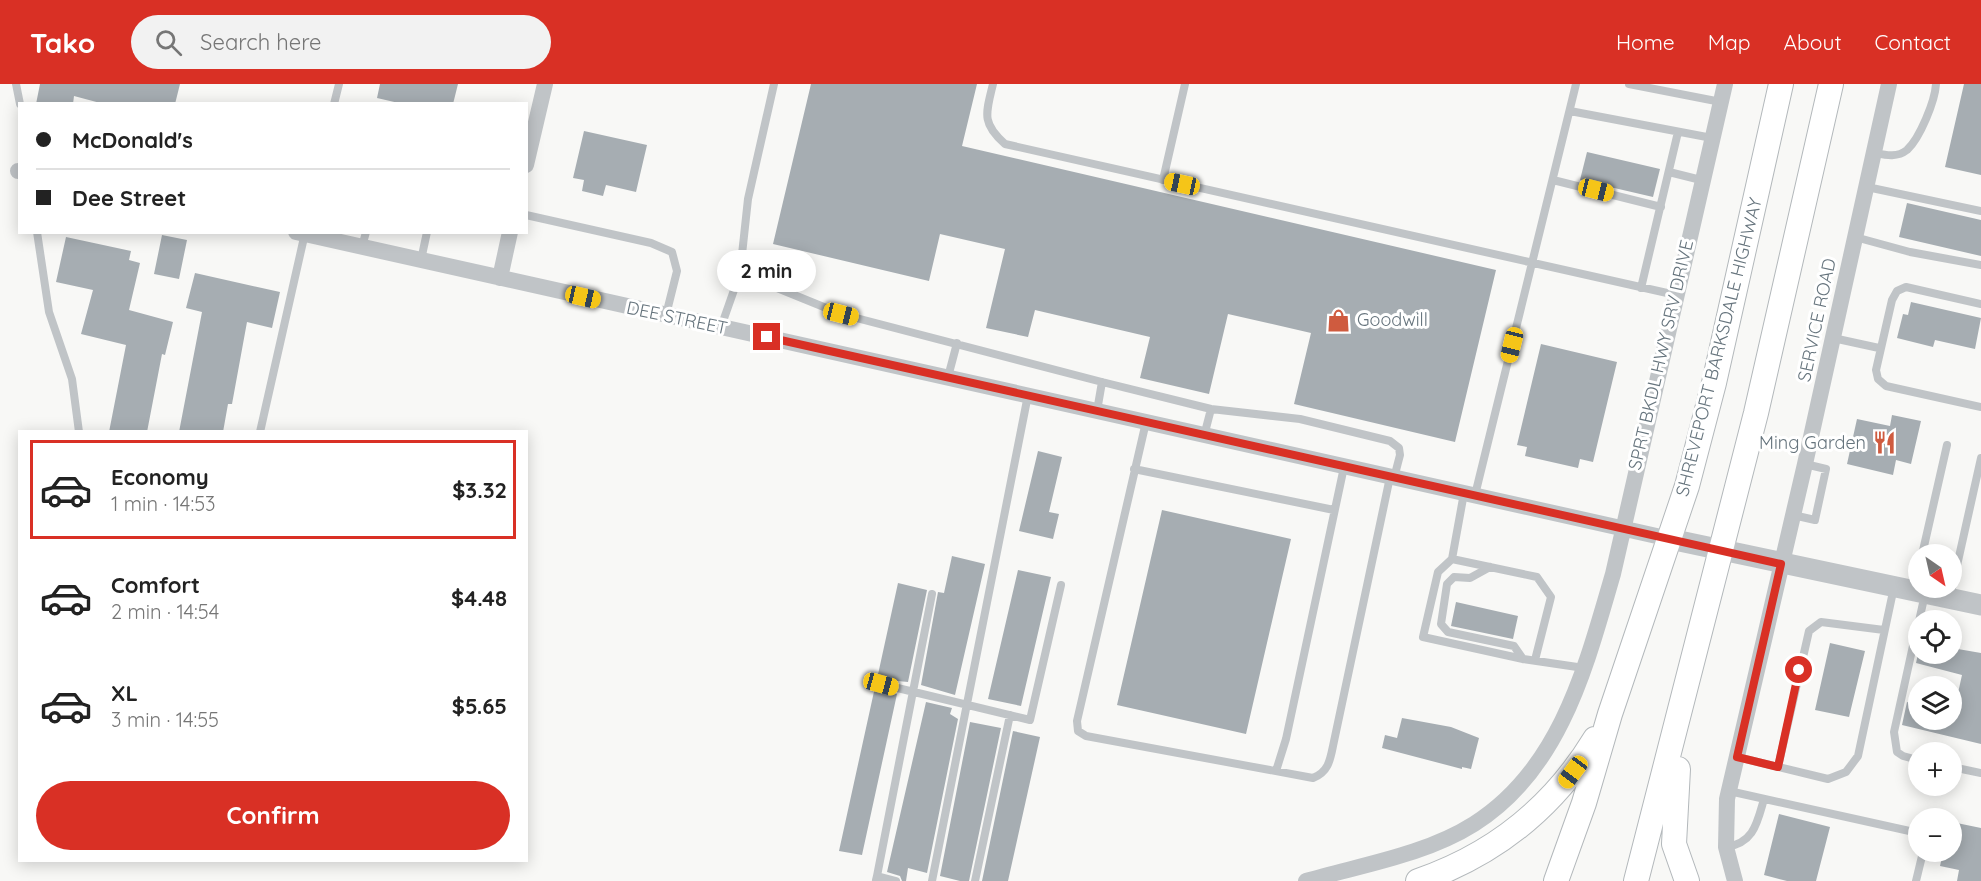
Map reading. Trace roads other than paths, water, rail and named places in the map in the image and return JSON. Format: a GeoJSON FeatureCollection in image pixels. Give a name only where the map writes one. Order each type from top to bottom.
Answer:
{"type":"FeatureCollection","features":[{"type":"Feature","properties":{"kind":"main road","name":"SHREVEPORT BARKSDALE HIGHWAY"},"geometry":{"type":"LineString","coordinates":[[1556,881],[1584,803],[1610,714],[1688,486],[1714,383],[1781,84]]}},
{"type":"Feature","properties":{"kind":"main road"},"geometry":{"type":"LineString","coordinates":[[1657,804],[1651,765],[1758,401],[1831,84]]}},
{"type":"Feature","properties":{"kind":"main road"},"geometry":{"type":"LineString","coordinates":[[1636,881],[1689,679],[1713,549]]}},
{"type":"Feature","properties":{"kind":"main road"},"geometry":{"type":"LineString","coordinates":[[1687,881],[1674,844],[1676,793],[1689,679]]}},
{"type":"Feature","properties":{"kind":"main road"},"geometry":{"type":"LineString","coordinates":[[1418,881],[1469,860],[1498,843],[1534,815],[1581,762],[1610,714]]}},
{"type":"Feature","properties":{"kind":"street"},"geometry":{"type":"LineString","coordinates":[[528,156],[545,84]]}},
{"type":"Feature","properties":{"kind":"street","name":"SPRT BKDL HWY SRV DRIVE"},"geometry":{"type":"LineString","coordinates":[[1306,881],[1404,853],[1474,824],[1513,793],[1539,764],[1565,718],[1584,668],[1613,574],[1621,527],[1725,84]]}},
{"type":"Feature","properties":{"kind":"street","name":"SERVICE ROAD"},"geometry":{"type":"LineString","coordinates":[[1735,881],[1726,847],[1725,814],[1729,791],[1805,464],[1889,84]]}},
{"type":"Feature","properties":{"kind":"street","name":"DEE STREET"},"geometry":{"type":"LineString","coordinates":[[311,234],[364,240],[421,260],[666,316],[1621,527]]}},
{"type":"Feature","properties":{"kind":"street"},"geometry":{"type":"LineString","coordinates":[[500,278],[510,234]]}},
{"type":"Feature","properties":{"kind":"street"},"geometry":{"type":"LineString","coordinates":[[1621,527],[1781,564],[1908,585]]}},
{"type":"Feature","properties":{"kind":"street"},"geometry":{"type":"LineString","coordinates":[[1962,597],[1981,605]]}},
{"type":"Feature","properties":{"kind":"lane"},"geometry":{"type":"LineString","coordinates":[[16,84],[20,102]]}},
{"type":"Feature","properties":{"kind":"lane"},"geometry":{"type":"LineString","coordinates":[[334,102],[339,84]]}},
{"type":"Feature","properties":{"kind":"lane"},"geometry":{"type":"LineString","coordinates":[[721,327],[740,273],[748,199],[774,84]]}},
{"type":"Feature","properties":{"kind":"lane"},"geometry":{"type":"LineString","coordinates":[[993,84],[986,111],[990,131],[1005,144],[1676,295]]}},
{"type":"Feature","properties":{"kind":"lane"},"geometry":{"type":"LineString","coordinates":[[1163,180],[1185,84]]}},
{"type":"Feature","properties":{"kind":"lane"},"geometry":{"type":"LineString","coordinates":[[1576,84],[1532,263],[1470,494],[1452,559],[1438,572],[1423,637],[1523,659],[1584,668]]}},
{"type":"Feature","properties":{"kind":"lane"},"geometry":{"type":"LineString","coordinates":[[1629,84],[1721,102]]}},
{"type":"Feature","properties":{"kind":"lane"},"geometry":{"type":"LineString","coordinates":[[1874,153],[1891,156],[1906,151],[1917,136],[1935,98],[1936,84]]}},
{"type":"Feature","properties":{"kind":"lane"},"geometry":{"type":"LineString","coordinates":[[1570,111],[1712,138]]}},
{"type":"Feature","properties":{"kind":"lane"},"geometry":{"type":"LineString","coordinates":[[1641,288],[1678,132]]}},
{"type":"Feature","properties":{"kind":"lane"},"geometry":{"type":"LineString","coordinates":[[1669,172],[1701,180]]}},
{"type":"Feature","properties":{"kind":"lane"},"geometry":{"type":"LineString","coordinates":[[1553,180],[1660,207]]}},
{"type":"Feature","properties":{"kind":"lane"},"geometry":{"type":"LineString","coordinates":[[1867,187],[1981,211]]}},
{"type":"Feature","properties":{"kind":"lane"},"geometry":{"type":"LineString","coordinates":[[528,215],[651,243],[672,252],[677,271],[666,316]]}},
{"type":"Feature","properties":{"kind":"lane"},"geometry":{"type":"LineString","coordinates":[[37,234],[49,312],[72,379],[79,430]]}},
{"type":"Feature","properties":{"kind":"lane"},"geometry":{"type":"LineString","coordinates":[[260,430],[302,234]]}},
{"type":"Feature","properties":{"kind":"lane"},"geometry":{"type":"LineString","coordinates":[[421,260],[427,234]]}},
{"type":"Feature","properties":{"kind":"lane"},"geometry":{"type":"LineString","coordinates":[[1856,237],[1910,252],[1981,265]]}},
{"type":"Feature","properties":{"kind":"lane"},"geometry":{"type":"LineString","coordinates":[[740,273],[841,314],[1211,409],[1300,419],[1390,441],[1399,448],[1400,455],[1392,477],[1328,767],[1322,774],[1313,778],[1086,736],[1078,731],[1077,721],[1146,422]]}},
{"type":"Feature","properties":{"kind":"lane"},"geometry":{"type":"LineString","coordinates":[[1981,304],[1906,286],[1897,291],[1892,300],[1879,348],[1876,370],[1878,379],[1886,386],[1981,407]]}},
{"type":"Feature","properties":{"kind":"lane"},"geometry":{"type":"LineString","coordinates":[[1833,338],[1879,348]]}},
{"type":"Feature","properties":{"kind":"lane"},"geometry":{"type":"LineString","coordinates":[[948,377],[957,343]]}},
{"type":"Feature","properties":{"kind":"lane"},"geometry":{"type":"LineString","coordinates":[[1096,411],[1102,382]]}},
{"type":"Feature","properties":{"kind":"lane"},"geometry":{"type":"LineString","coordinates":[[932,881],[1028,395]]}},
{"type":"Feature","properties":{"kind":"lane"},"geometry":{"type":"LineString","coordinates":[[1204,436],[1211,409]]}},
{"type":"Feature","properties":{"kind":"lane"},"geometry":{"type":"LineString","coordinates":[[1924,544],[1947,445]]}},
{"type":"Feature","properties":{"kind":"lane"},"geometry":{"type":"LineString","coordinates":[[1962,544],[1981,458]]}},
{"type":"Feature","properties":{"kind":"lane"},"geometry":{"type":"LineString","coordinates":[[1276,771],[1286,739],[1344,467]]}},
{"type":"Feature","properties":{"kind":"lane"},"geometry":{"type":"LineString","coordinates":[[1134,469],[1334,510]]}},
{"type":"Feature","properties":{"kind":"lane"},"geometry":{"type":"LineString","coordinates":[[1452,559],[1537,577],[1551,597],[1534,660]]}},
{"type":"Feature","properties":{"kind":"lane"},"geometry":{"type":"LineString","coordinates":[[1490,567],[1470,578],[1454,577],[1447,584],[1441,624],[1448,632],[1515,646],[1523,659]]}},
{"type":"Feature","properties":{"kind":"lane"},"geometry":{"type":"LineString","coordinates":[[881,684],[1030,720],[1061,585]]}},
{"type":"Feature","properties":{"kind":"lane"},"geometry":{"type":"LineString","coordinates":[[896,881],[877,879],[932,594]]}},
{"type":"Feature","properties":{"kind":"lane"},"geometry":{"type":"LineString","coordinates":[[1737,757],[1828,779],[1846,772],[1858,756],[1884,630],[1908,594]]}},
{"type":"Feature","properties":{"kind":"lane"},"geometry":{"type":"LineString","coordinates":[[1778,767],[1809,631],[1821,622],[1884,630]]}},
{"type":"Feature","properties":{"kind":"lane"},"geometry":{"type":"LineString","coordinates":[[1908,757],[1897,752],[1894,732],[1909,664]]}},
{"type":"Feature","properties":{"kind":"lane"},"geometry":{"type":"LineString","coordinates":[[975,881],[1010,715]]}},
{"type":"Feature","properties":{"kind":"lane"},"geometry":{"type":"LineString","coordinates":[[1962,769],[1981,773]]}},
{"type":"Feature","properties":{"kind":"lane"},"geometry":{"type":"LineString","coordinates":[[1729,791],[1908,831]]}},
{"type":"Feature","properties":{"kind":"lane"},"geometry":{"type":"LineString","coordinates":[[1726,847],[1738,845],[1749,838],[1755,828],[1764,799]]}},
{"type":"Feature","properties":{"kind":"lane"},"geometry":{"type":"LineString","coordinates":[[1916,881],[1921,862]]}},
{"type":"Feature","properties":{"kind":"place","name":"Goodwill"},"geometry":{"type":"Point","coordinates":[1339,320]}},
{"type":"Feature","properties":{"kind":"place","name":"Ming Garden"},"geometry":{"type":"Point","coordinates":[1884,443]}}]}
